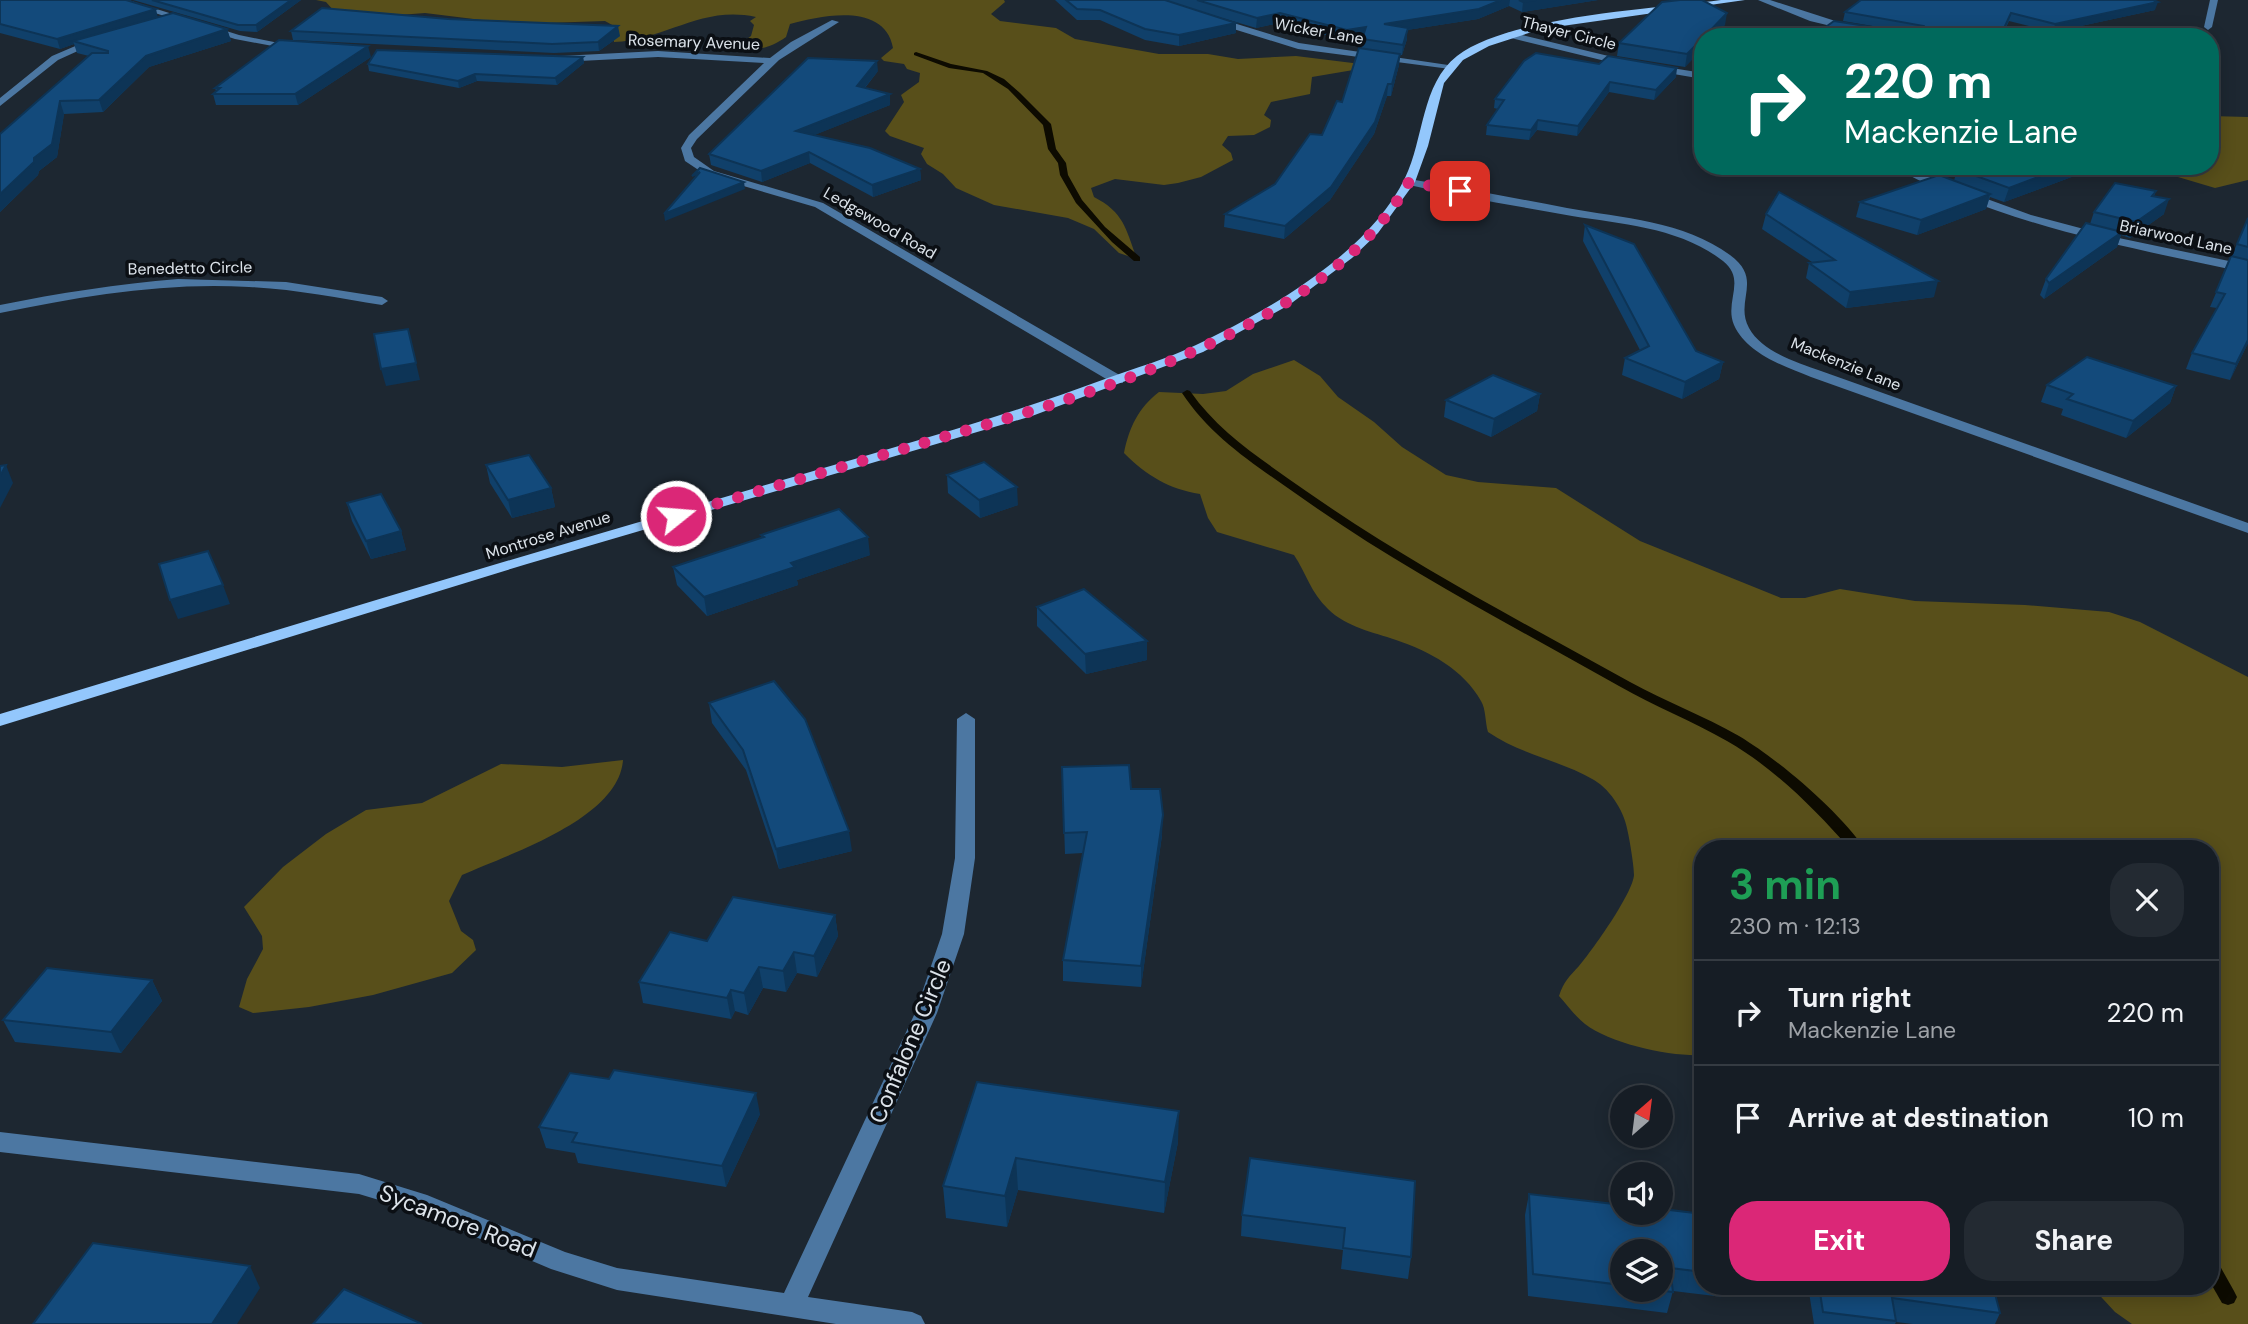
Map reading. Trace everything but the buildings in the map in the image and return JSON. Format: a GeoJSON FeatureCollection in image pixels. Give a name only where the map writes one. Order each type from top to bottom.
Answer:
{"type":"FeatureCollection","features":[{"type":"Feature","properties":{"kind":"main road"},"geometry":{"type":"LineString","coordinates":[[1450,66],[1473,50],[1510,35],[1574,20],[1741,0]]}},
{"type":"Feature","properties":{"kind":"main road","name":"Montrose Avenue"},"geometry":{"type":"LineString","coordinates":[[0,720],[521,561],[1027,412],[1118,380],[1229,335],[1290,299],[1368,237],[1392,210],[1409,182],[1423,146],[1439,82],[1450,66]]}},
{"type":"Feature","properties":{"kind":"street"},"geometry":{"type":"LineString","coordinates":[[119,0],[249,40],[305,48]]}},
{"type":"Feature","properties":{"kind":"street"},"geometry":{"type":"LineString","coordinates":[[1762,0],[1813,19],[1854,28]]}},
{"type":"Feature","properties":{"kind":"street"},"geometry":{"type":"LineString","coordinates":[[2208,27],[2214,0]]}},
{"type":"Feature","properties":{"kind":"street"},"geometry":{"type":"LineString","coordinates":[[151,24],[175,18]]}},
{"type":"Feature","properties":{"kind":"street","name":"Wicker Lane"},"geometry":{"type":"LineString","coordinates":[[1206,18],[1288,44],[1450,66]]}},
{"type":"Feature","properties":{"kind":"street","name":"Ledgewood Road"},"geometry":{"type":"LineString","coordinates":[[835,22],[799,38],[770,61],[693,137],[686,153],[694,164],[710,173],[819,205],[1118,380]]}},
{"type":"Feature","properties":{"kind":"street","name":"Thayer Circle"},"geometry":{"type":"LineString","coordinates":[[1510,35],[1601,59],[1694,74]]}},
{"type":"Feature","properties":{"kind":"street"},"geometry":{"type":"LineString","coordinates":[[0,103],[5,94],[55,58],[105,37]]}},
{"type":"Feature","properties":{"kind":"street","name":"Rosemary Avenue"},"geometry":{"type":"LineString","coordinates":[[554,59],[658,54],[770,61]]}},
{"type":"Feature","properties":{"kind":"street","name":"Briarwood Lane"},"geometry":{"type":"LineString","coordinates":[[1919,175],[1959,195],[2024,218],[2248,269]]}},
{"type":"Feature","properties":{"kind":"street","name":"Mackenzie Lane"},"geometry":{"type":"LineString","coordinates":[[1409,182],[1636,224],[1688,238],[1719,253],[1738,268],[1744,285],[1738,315],[1741,327],[1762,348],[1829,379],[2248,528]]}},
{"type":"Feature","properties":{"kind":"street","name":"Benedetto Circle"},"geometry":{"type":"LineString","coordinates":[[0,309],[112,288],[191,282],[286,286],[382,301]]}},
{"type":"Feature","properties":{"kind":"street","name":"Confalone Circle"},"geometry":{"type":"LineString","coordinates":[[791,1305],[926,1013],[953,934],[965,858],[966,719]]}},
{"type":"Feature","properties":{"kind":"street","name":"Sycamore Road"},"geometry":{"type":"LineString","coordinates":[[0,1142],[359,1184],[418,1202],[560,1261],[607,1276],[912,1324]]}},
{"type":"Feature","properties":{"kind":"shaded area"},"geometry":{"type":"Polygon","coordinates":[[[316,0],[1004,0],[991,14],[1000,21],[1056,28],[1075,39],[1159,54],[1208,54],[1238,59],[1296,56],[1377,66],[1312,77],[1310,94],[1271,102],[1264,115],[1271,120],[1270,127],[1254,135],[1228,136],[1222,145],[1231,153],[1233,160],[1201,177],[1164,185],[1115,179],[1091,188],[1094,197],[1112,209],[1123,223],[1137,259],[1119,253],[1094,229],[1068,218],[994,205],[956,188],[943,174],[927,164],[921,154],[924,148],[890,136],[885,131],[904,102],[901,95],[919,82],[920,73],[907,69],[904,64],[884,61],[881,58],[893,48],[888,33],[865,18],[850,15],[818,17],[790,24],[786,37],[780,41],[762,48],[750,49],[736,47],[751,36],[754,25],[750,21],[756,17],[718,16],[650,36],[614,42],[614,26],[605,21],[515,24],[425,13],[386,16],[334,11],[326,2],[316,0]]]}},
{"type":"Feature","properties":{"kind":"shaded area"},"geometry":{"type":"Polygon","coordinates":[[[2219,116],[2248,117],[2248,180],[2215,188],[2171,175],[2219,175],[2219,116]]]}},
{"type":"Feature","properties":{"kind":"shaded area"},"geometry":{"type":"Polygon","coordinates":[[[1294,360],[1320,376],[1338,397],[1374,422],[1402,447],[1446,475],[1478,482],[1556,488],[1640,541],[1781,598],[1805,598],[1840,589],[1915,601],[2025,605],[2109,612],[2140,622],[2248,677],[2248,1324],[2132,1324],[2115,1312],[2099,1295],[2219,1295],[2219,840],[1694,840],[1694,1055],[1642,1048],[1610,1038],[1582,1021],[1559,996],[1567,980],[1611,922],[1632,883],[1634,871],[1626,825],[1612,796],[1601,785],[1581,773],[1514,746],[1488,732],[1481,701],[1455,671],[1421,650],[1360,628],[1335,615],[1317,596],[1294,555],[1217,532],[1208,518],[1200,494],[1178,489],[1159,480],[1124,453],[1136,419],[1145,405],[1159,392],[1203,394],[1226,391],[1253,374],[1294,360]]]}},
{"type":"Feature","properties":{"kind":"shaded area"},"geometry":{"type":"Polygon","coordinates":[[[623,760],[617,781],[603,800],[583,817],[533,845],[462,875],[449,901],[461,931],[473,940],[476,950],[452,973],[373,995],[309,1007],[253,1013],[239,1007],[247,979],[263,949],[262,936],[244,907],[283,867],[326,834],[366,810],[422,803],[501,764],[562,767],[623,760]]]}},
{"type":"Feature","properties":{"kind":"waterway"},"geometry":{"type":"LineString","coordinates":[[916,54],[951,66],[985,72],[1018,94],[1047,124],[1052,149],[1062,163],[1064,175],[1079,202],[1102,229],[1137,259]]}},
{"type":"Feature","properties":{"kind":"waterway"},"geometry":{"type":"LineString","coordinates":[[1187,393],[1221,434],[1377,544],[1641,693],[1745,746],[1805,794],[1850,840]]}},
{"type":"Feature","properties":{"kind":"waterway"},"geometry":{"type":"LineString","coordinates":[[2219,1280],[2228,1297]]}},
{"type":"Feature","properties":{"kind":"route"},"geometry":{"type":"LineString","coordinates":[[676,516],[1027,412],[1198,349],[1256,320],[1318,279],[1374,231],[1392,210],[1409,182],[1460,191]]}}]}
